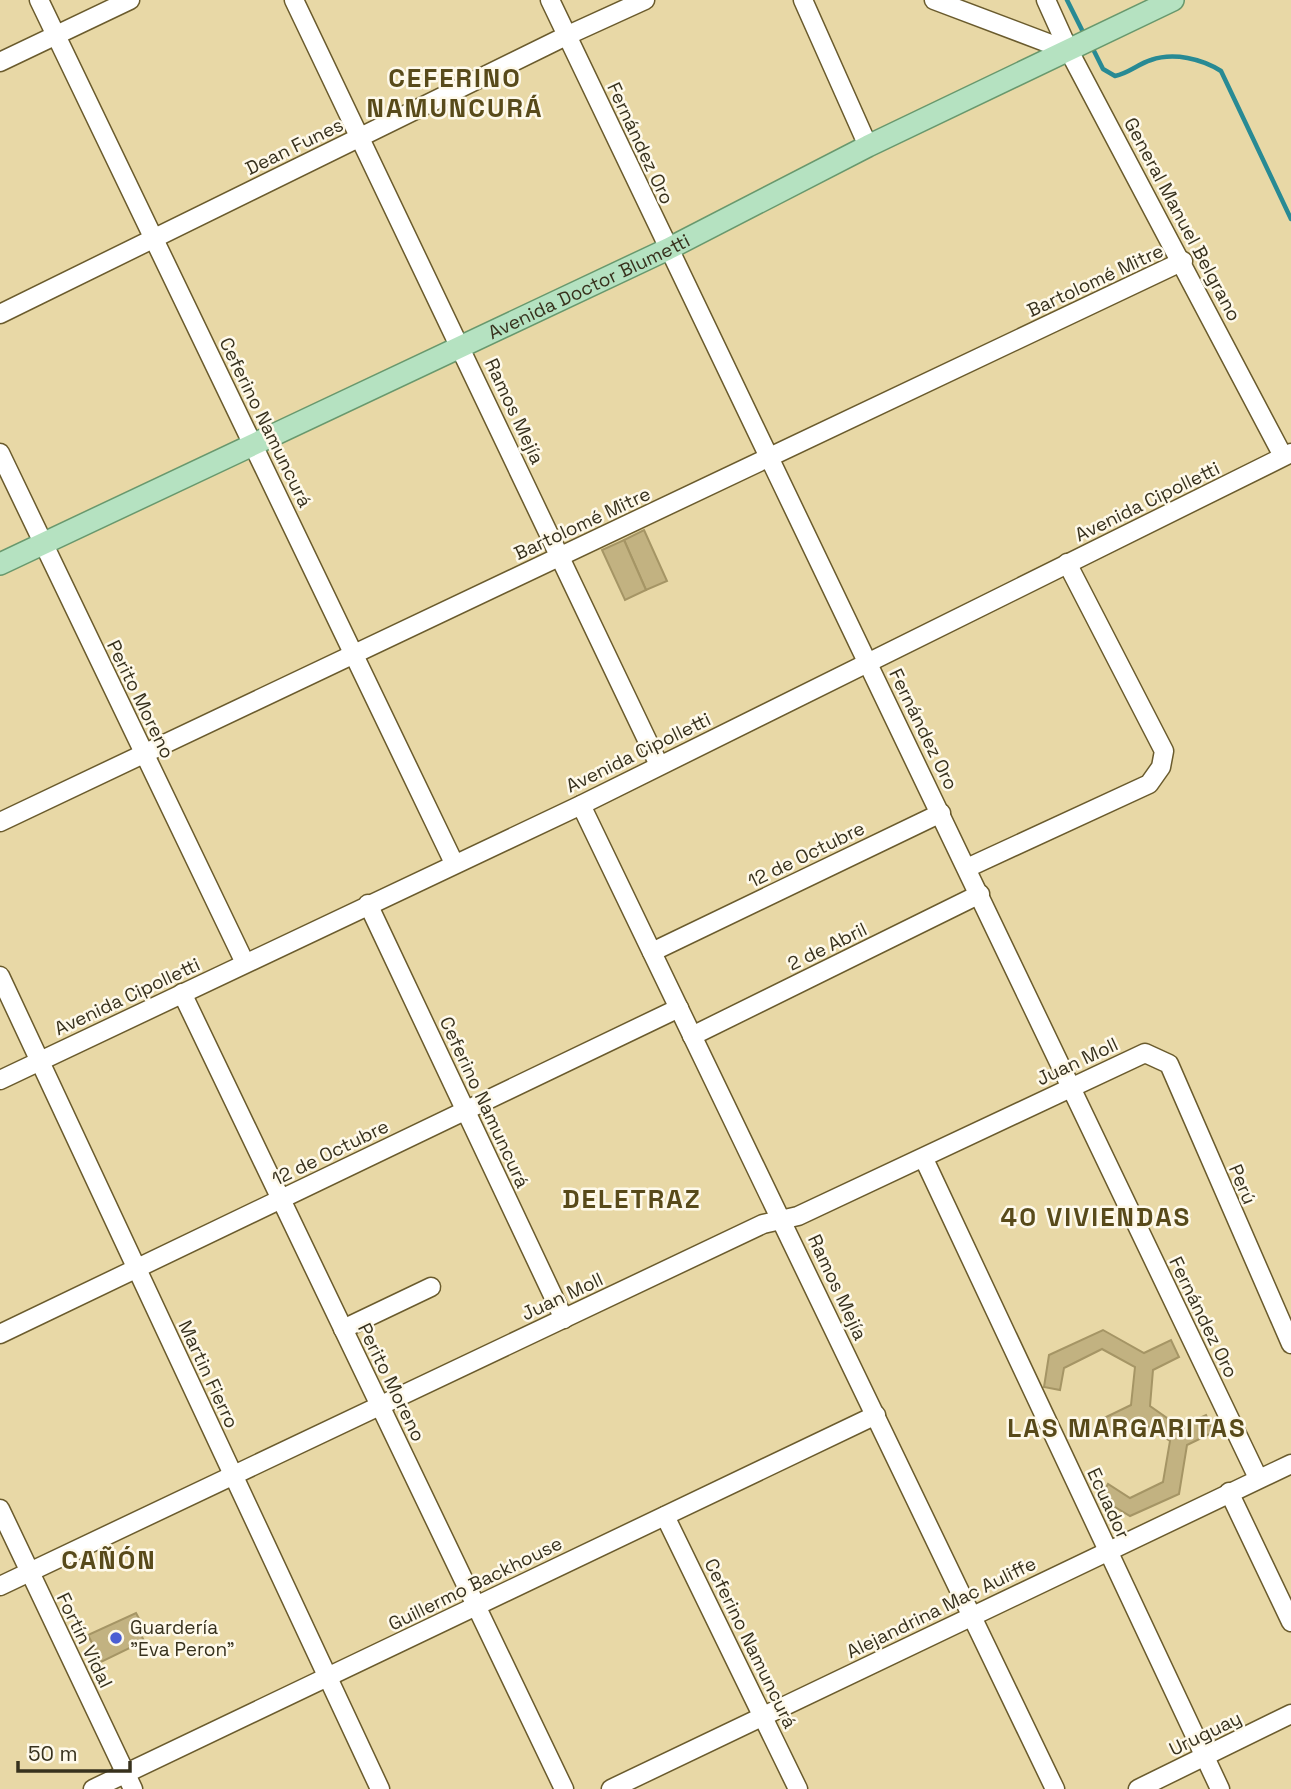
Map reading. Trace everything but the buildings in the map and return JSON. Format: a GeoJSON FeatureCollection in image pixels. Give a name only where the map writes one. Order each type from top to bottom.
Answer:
{"type":"FeatureCollection","features":[{"type":"Feature","properties":{"kind":"main road","name":"Avenida Doctor Blumetti"},"geometry":{"type":"LineString","coordinates":[[0,564],[667,249],[867,146],[1173,0]]}},
{"type":"Feature","properties":{"kind":"street","name":"Ceferino Namuncurá"},"geometry":{"type":"LineString","coordinates":[[39,0],[454,863]]}},
{"type":"Feature","properties":{"kind":"street"},"geometry":{"type":"LineString","coordinates":[[0,62],[130,0]]}},
{"type":"Feature","properties":{"kind":"street","name":"Ramos Mejía"},"geometry":{"type":"LineString","coordinates":[[294,0],[659,765]]}},
{"type":"Feature","properties":{"kind":"street","name":"Fernández Oro"},"geometry":{"type":"LineString","coordinates":[[550,0],[1258,1478]]}},
{"type":"Feature","properties":{"kind":"street","name":"Dean Funes"},"geometry":{"type":"LineString","coordinates":[[0,314],[153,237],[645,0]]}},
{"type":"Feature","properties":{"kind":"street"},"geometry":{"type":"LineString","coordinates":[[803,0],[867,146]]}},
{"type":"Feature","properties":{"kind":"street"},"geometry":{"type":"LineString","coordinates":[[934,0],[1069,51]]}},
{"type":"Feature","properties":{"kind":"street","name":"General Manuel Belgrano"},"geometry":{"type":"LineString","coordinates":[[1046,0],[1069,51],[1287,454]]}},
{"type":"Feature","properties":{"kind":"street","name":"Bartolomé Mitre"},"geometry":{"type":"LineString","coordinates":[[0,822],[1183,261]]}},
{"type":"Feature","properties":{"kind":"street","name":"Perito Moreno"},"geometry":{"type":"LineString","coordinates":[[0,453],[245,963]]}},
{"type":"Feature","properties":{"kind":"street","name":"Avenida Cipolletti"},"geometry":{"type":"LineString","coordinates":[[0,1080],[580,804],[1287,454]]}},
{"type":"Feature","properties":{"kind":"street"},"geometry":{"type":"LineString","coordinates":[[967,868],[1149,785],[1161,767],[1164,751],[1067,563]]}},
{"type":"Feature","properties":{"kind":"street","name":"Ramos Mejía"},"geometry":{"type":"LineString","coordinates":[[580,804],[1055,1789]]}},
{"type":"Feature","properties":{"kind":"street","name":"12 de Octubre"},"geometry":{"type":"LineString","coordinates":[[652,952],[941,813]]}},
{"type":"Feature","properties":{"kind":"street","name":"2 de Abril"},"geometry":{"type":"LineString","coordinates":[[692,1035],[980,894]]}},
{"type":"Feature","properties":{"kind":"street","name":"Ceferino Namuncurá"},"geometry":{"type":"LineString","coordinates":[[368,904],[564,1319]]}},
{"type":"Feature","properties":{"kind":"street","name":"Martin Fierro"},"geometry":{"type":"LineString","coordinates":[[0,976],[380,1789]]}},
{"type":"Feature","properties":{"kind":"street","name":"Perito Moreno"},"geometry":{"type":"LineString","coordinates":[[182,993],[564,1789]]}},
{"type":"Feature","properties":{"kind":"street","name":"12 de Octubre"},"geometry":{"type":"LineString","coordinates":[[0,1334],[679,1008]]}},
{"type":"Feature","properties":{"kind":"street","name":"Juan Moll"},"geometry":{"type":"LineString","coordinates":[[0,1586],[763,1224],[798,1216],[924,1159],[1071,1086],[1145,1054]]}},
{"type":"Feature","properties":{"kind":"street","name":"Perú"},"geometry":{"type":"LineString","coordinates":[[1145,1054],[1168,1065],[1291,1344]]}},
{"type":"Feature","properties":{"kind":"street","name":"Ecuador"},"geometry":{"type":"LineString","coordinates":[[924,1159],[1220,1789]]}},
{"type":"Feature","properties":{"kind":"street"},"geometry":{"type":"LineString","coordinates":[[343,1329],[431,1287]]}},
{"type":"Feature","properties":{"kind":"street","name":"Guillermo Backhouse"},"geometry":{"type":"LineString","coordinates":[[93,1789],[129,1781],[327,1677],[876,1415]]}},
{"type":"Feature","properties":{"kind":"street","name":"Alejandrina Mac Auliffe"},"geometry":{"type":"LineString","coordinates":[[611,1789],[1291,1464]]}},
{"type":"Feature","properties":{"kind":"street"},"geometry":{"type":"LineString","coordinates":[[1229,1492],[1291,1622]]}},
{"type":"Feature","properties":{"kind":"street","name":"Fortín Vidal"},"geometry":{"type":"LineString","coordinates":[[0,1509],[129,1781]]}},
{"type":"Feature","properties":{"kind":"street","name":"Ceferino Namuncurá"},"geometry":{"type":"LineString","coordinates":[[665,1516],[764,1715],[797,1789]]}},
{"type":"Feature","properties":{"kind":"street","name":"Uruguay"},"geometry":{"type":"LineString","coordinates":[[1138,1789],[1291,1714]]}},
{"type":"Feature","properties":{"kind":"waterway"},"geometry":{"type":"LineString","coordinates":[[1067,0],[1084,34]]}},
{"type":"Feature","properties":{"kind":"waterway"},"geometry":{"type":"LineString","coordinates":[[1093,49],[1103,69],[1115,76],[1151,60],[1169,57],[1197,60],[1221,71],[1291,219]]}},
{"type":"Feature","properties":{"kind":"place","name":"Guardería \"Eva Peron\""},"geometry":{"type":"Point","coordinates":[116,1638]}},
{"type":"Feature","properties":{"kind":"district","name":"CEFERINO NAMUNCURÁ"},"geometry":{"type":"Point","coordinates":[455,93]}},
{"type":"Feature","properties":{"kind":"district","name":"DELETRAZ"},"geometry":{"type":"Point","coordinates":[632,1199]}},
{"type":"Feature","properties":{"kind":"district","name":"40 VIVIENDAS"},"geometry":{"type":"Point","coordinates":[1096,1217]}},
{"type":"Feature","properties":{"kind":"district","name":"LAS MARGARITAS"},"geometry":{"type":"Point","coordinates":[1127,1428]}},
{"type":"Feature","properties":{"kind":"district","name":"CAÑÓN"},"geometry":{"type":"Point","coordinates":[109,1560]}}]}
